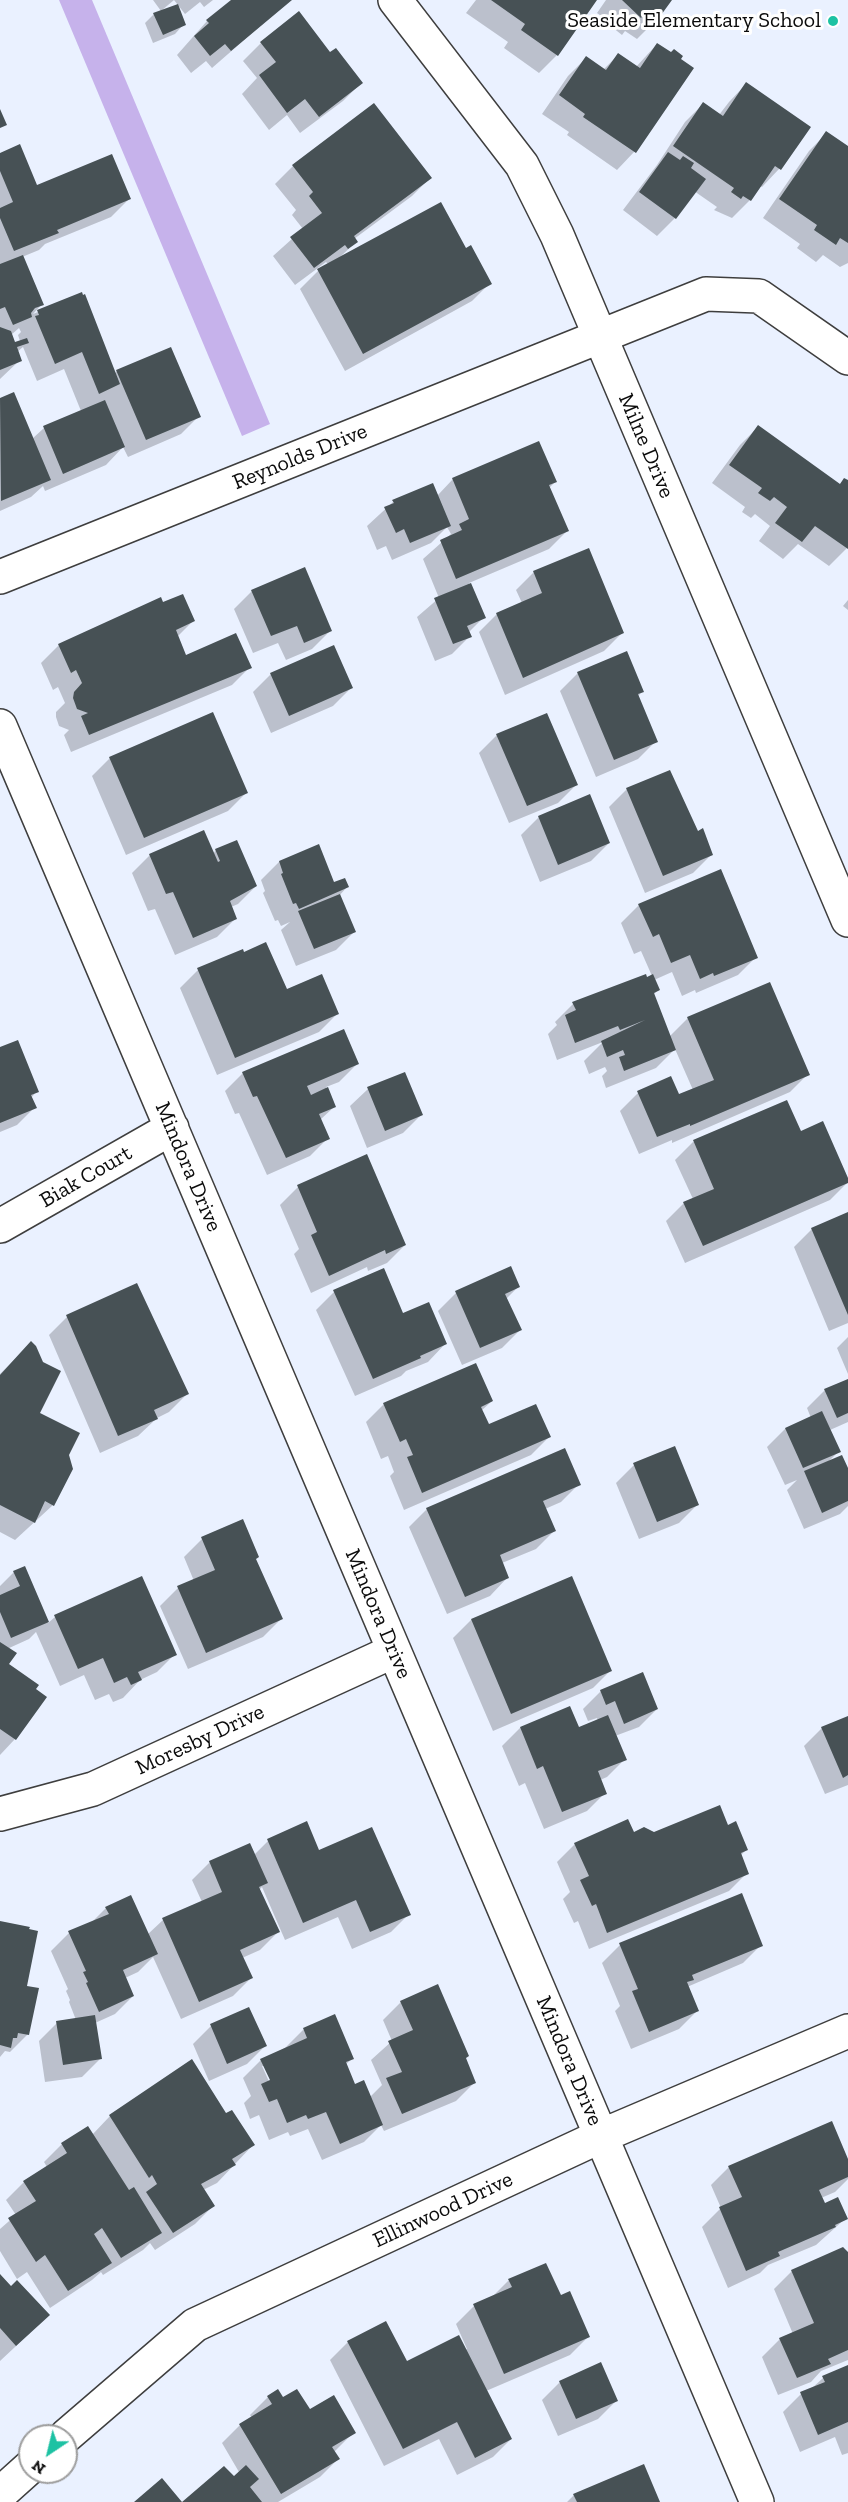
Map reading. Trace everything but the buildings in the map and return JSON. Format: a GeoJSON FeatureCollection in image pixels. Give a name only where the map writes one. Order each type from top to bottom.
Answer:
{"type":"FeatureCollection","features":[{"type":"Feature","properties":{"kind":"street","name":"Milne Drive"},"geometry":{"type":"LineString","coordinates":[[395,0],[522,165],[557,236],[848,920]]}},
{"type":"Feature","properties":{"kind":"street","name":"Reynolds Drive"},"geometry":{"type":"LineString","coordinates":[[0,577],[706,294],[759,296],[848,358]]}},
{"type":"Feature","properties":{"kind":"street","name":"Mindora Drive"},"geometry":{"type":"LineString","coordinates":[[0,726],[757,2502]]}},
{"type":"Feature","properties":{"kind":"street","name":"Biak Court"},"geometry":{"type":"LineString","coordinates":[[0,1226],[171,1128]]}},
{"type":"Feature","properties":{"kind":"street","name":"Moresby Drive"},"geometry":{"type":"LineString","coordinates":[[0,1814],[93,1789],[394,1651]]}},
{"type":"Feature","properties":{"kind":"street","name":"Ellinwood Drive"},"geometry":{"type":"LineString","coordinates":[[78,2426],[195,2325],[601,2136],[848,2031]]}},
{"type":"Feature","properties":{"kind":"street"},"geometry":{"type":"LineString","coordinates":[[1,2491],[18,2477]]}},
{"type":"Feature","properties":{"kind":"shaded area"},"geometry":{"type":"Polygon","coordinates":[[[59,0],[92,0],[270,424],[242,436],[59,0]]]}},
{"type":"Feature","properties":{"kind":"place","name":"Seaside Elementary School"},"geometry":{"type":"Point","coordinates":[833,21]}}]}
